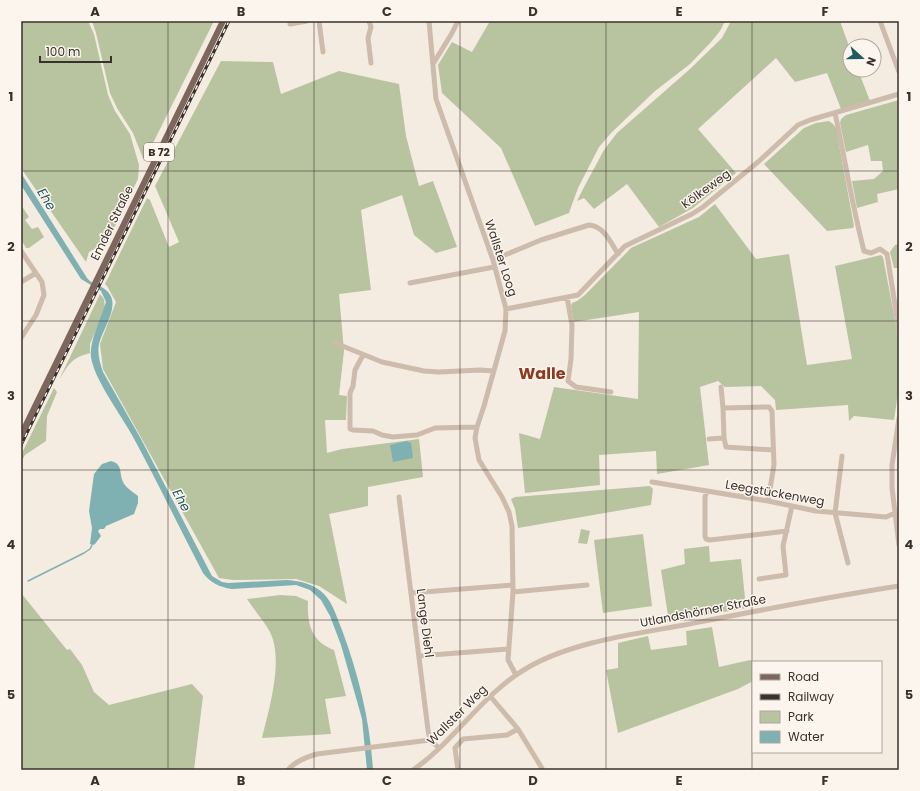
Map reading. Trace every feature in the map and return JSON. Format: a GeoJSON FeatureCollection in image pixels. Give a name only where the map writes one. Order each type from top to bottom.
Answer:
{"type":"FeatureCollection","features":[{"type":"Feature","properties":{"kind":"main road","name":"Emder Straße"},"geometry":{"type":"LineString","coordinates":[[21,435],[223,21]]}},
{"type":"Feature","properties":{"kind":"street"},"geometry":{"type":"LineString","coordinates":[[290,24],[308,21]]}},
{"type":"Feature","properties":{"kind":"street"},"geometry":{"type":"LineString","coordinates":[[319,21],[323,52]]}},
{"type":"Feature","properties":{"kind":"street"},"geometry":{"type":"LineString","coordinates":[[369,21],[370,27],[368,38],[371,63]]}},
{"type":"Feature","properties":{"kind":"street","name":"Wallster Loog"},"geometry":{"type":"LineString","coordinates":[[429,21],[436,100],[492,260],[506,309],[505,331],[475,438],[479,460],[500,494],[509,512],[512,526],[513,592],[508,660],[516,675]]}},
{"type":"Feature","properties":{"kind":"street"},"geometry":{"type":"LineString","coordinates":[[433,64],[452,34],[458,21]]}},
{"type":"Feature","properties":{"kind":"street"},"geometry":{"type":"LineString","coordinates":[[880,21],[899,72]]}},
{"type":"Feature","properties":{"kind":"street","name":"Kölkeweg"},"geometry":{"type":"LineString","coordinates":[[506,309],[578,295],[625,246],[692,214],[703,207],[758,162],[798,126],[810,120],[899,94]]}},
{"type":"Feature","properties":{"kind":"street"},"geometry":{"type":"LineString","coordinates":[[835,113],[844,152],[850,192],[864,251],[871,253],[880,250],[887,254],[899,330]]}},
{"type":"Feature","properties":{"kind":"street"},"geometry":{"type":"LineString","coordinates":[[492,260],[541,240],[589,225],[597,226],[606,235],[618,254]]}},
{"type":"Feature","properties":{"kind":"street"},"geometry":{"type":"LineString","coordinates":[[21,251],[42,282],[44,295],[36,315],[21,338]]}},
{"type":"Feature","properties":{"kind":"street"},"geometry":{"type":"LineString","coordinates":[[410,283],[494,267]]}},
{"type":"Feature","properties":{"kind":"street"},"geometry":{"type":"LineString","coordinates":[[21,282],[36,273]]}},
{"type":"Feature","properties":{"kind":"street"},"geometry":{"type":"LineString","coordinates":[[567,297],[572,325],[571,359],[568,381],[576,387],[611,392]]}},
{"type":"Feature","properties":{"kind":"street"},"geometry":{"type":"LineString","coordinates":[[335,343],[382,362],[424,371],[494,371]]}},
{"type":"Feature","properties":{"kind":"street"},"geometry":{"type":"LineString","coordinates":[[363,355],[356,370],[350,393],[350,429],[373,431],[392,437],[417,435],[435,428],[477,427]]}},
{"type":"Feature","properties":{"kind":"street"},"geometry":{"type":"LineString","coordinates":[[721,386],[724,438],[726,447],[773,450]]}},
{"type":"Feature","properties":{"kind":"street"},"geometry":{"type":"LineString","coordinates":[[723,408],[769,407],[773,414],[773,469],[768,501]]}},
{"type":"Feature","properties":{"kind":"street"},"geometry":{"type":"LineString","coordinates":[[899,418],[892,465],[892,488],[899,545]]}},
{"type":"Feature","properties":{"kind":"street"},"geometry":{"type":"LineString","coordinates":[[709,439],[724,438]]}},
{"type":"Feature","properties":{"kind":"street"},"geometry":{"type":"LineString","coordinates":[[842,456],[835,513],[848,563]]}},
{"type":"Feature","properties":{"kind":"street","name":"Leegstückenweg"},"geometry":{"type":"LineString","coordinates":[[652,482],[768,501],[816,511],[886,517],[895,513]]}},
{"type":"Feature","properties":{"kind":"street"},"geometry":{"type":"LineString","coordinates":[[707,491],[705,497],[706,538],[710,540],[787,532]]}},
{"type":"Feature","properties":{"kind":"street","name":"Lange Diehl"},"geometry":{"type":"LineString","coordinates":[[399,497],[430,740]]}},
{"type":"Feature","properties":{"kind":"street"},"geometry":{"type":"LineString","coordinates":[[759,579],[786,575],[784,546],[792,506]]}},
{"type":"Feature","properties":{"kind":"street"},"geometry":{"type":"LineString","coordinates":[[411,593],[512,585]]}},
{"type":"Feature","properties":{"kind":"street"},"geometry":{"type":"LineString","coordinates":[[513,592],[587,585]]}},
{"type":"Feature","properties":{"kind":"street","name":"Utlandshörner Straße"},"geometry":{"type":"LineString","coordinates":[[516,675],[539,661],[586,645],[807,601],[899,586]]}},
{"type":"Feature","properties":{"kind":"street"},"geometry":{"type":"LineString","coordinates":[[419,656],[508,649]]}},
{"type":"Feature","properties":{"kind":"street","name":"Wallster Weg"},"geometry":{"type":"LineString","coordinates":[[412,770],[439,748],[490,696],[516,675]]}},
{"type":"Feature","properties":{"kind":"street"},"geometry":{"type":"LineString","coordinates":[[490,696],[518,729],[543,770]]}},
{"type":"Feature","properties":{"kind":"street"},"geometry":{"type":"LineString","coordinates":[[458,770],[455,748],[463,739],[507,736],[518,729]]}},
{"type":"Feature","properties":{"kind":"street"},"geometry":{"type":"LineString","coordinates":[[288,770],[308,756],[317,754],[430,740],[439,748]]}},
{"type":"Feature","properties":{"kind":"green space"},"geometry":{"type":"Polygon","coordinates":[[[21,21],[88,21],[94,34],[108,95],[115,111],[130,134],[139,165],[138,179],[111,234],[98,247],[89,252],[86,262],[21,168],[21,21]]]}},
{"type":"Feature","properties":{"kind":"green space"},"geometry":{"type":"Polygon","coordinates":[[[92,21],[214,21],[144,161],[133,133],[117,108],[110,93],[92,21]]]}},
{"type":"Feature","properties":{"kind":"green space"},"geometry":{"type":"Polygon","coordinates":[[[490,21],[725,21],[720,31],[690,64],[655,91],[612,132],[599,147],[578,188],[569,213],[535,226],[501,148],[442,93],[438,65],[452,42],[472,52],[490,21]]]}},
{"type":"Feature","properties":{"kind":"green space"},"geometry":{"type":"Polygon","coordinates":[[[731,21],[840,21],[846,38],[842,38],[842,78],[861,78],[870,101],[841,109],[827,73],[795,82],[776,58],[698,129],[736,173],[693,208],[659,227],[627,184],[594,209],[584,198],[577,201],[604,150],[617,133],[690,69],[722,38],[731,21]]]}},
{"type":"Feature","properties":{"kind":"green space"},"geometry":{"type":"Polygon","coordinates":[[[221,61],[273,62],[281,94],[339,71],[399,84],[406,136],[419,186],[433,181],[457,247],[436,253],[414,235],[402,195],[361,210],[371,290],[339,294],[344,351],[339,395],[347,396],[346,420],[325,420],[327,453],[342,449],[419,439],[423,477],[368,487],[368,506],[329,514],[347,604],[319,586],[296,579],[233,580],[219,578],[103,369],[100,344],[116,302],[105,284],[147,198],[150,200],[169,247],[179,242],[155,186],[221,61]]]}},
{"type":"Feature","properties":{"kind":"green space"},"geometry":{"type":"Polygon","coordinates":[[[899,100],[899,189],[877,194],[878,202],[857,208],[852,181],[874,179],[883,171],[882,161],[871,161],[868,145],[846,152],[840,123],[841,119],[846,115],[899,100]]]}},
{"type":"Feature","properties":{"kind":"green space"},"geometry":{"type":"Polygon","coordinates":[[[829,121],[836,128],[854,226],[853,228],[827,231],[764,164],[804,128],[816,123],[829,121]]]}},
{"type":"Feature","properties":{"kind":"green space"},"geometry":{"type":"Polygon","coordinates":[[[715,204],[756,259],[789,254],[807,365],[852,359],[835,266],[881,255],[883,257],[899,341],[899,386],[894,420],[854,416],[849,421],[848,405],[776,410],[775,400],[761,386],[725,387],[718,381],[700,387],[709,465],[657,474],[656,451],[599,455],[600,485],[525,493],[519,433],[540,439],[554,387],[638,399],[639,312],[574,322],[571,306],[572,303],[585,295],[631,248],[699,217],[715,204]]]}},
{"type":"Feature","properties":{"kind":"green space"},"geometry":{"type":"Polygon","coordinates":[[[21,205],[29,217],[25,220],[32,229],[38,227],[44,237],[29,248],[26,248],[21,239],[21,205]]]}},
{"type":"Feature","properties":{"kind":"green space"},"geometry":{"type":"Polygon","coordinates":[[[899,244],[899,268],[894,268],[890,252],[895,245],[899,244]]]}},
{"type":"Feature","properties":{"kind":"green space"},"geometry":{"type":"Polygon","coordinates":[[[100,294],[104,299],[105,308],[90,344],[90,353],[71,362],[59,380],[100,294]]]}},
{"type":"Feature","properties":{"kind":"green space"},"geometry":{"type":"Polygon","coordinates":[[[54,388],[57,392],[47,416],[46,441],[25,455],[21,462],[21,455],[54,388]]]}},
{"type":"Feature","properties":{"kind":"green space"},"geometry":{"type":"Polygon","coordinates":[[[650,486],[653,489],[651,505],[518,528],[515,509],[511,499],[515,497],[650,486]]]}},
{"type":"Feature","properties":{"kind":"green space"},"geometry":{"type":"Polygon","coordinates":[[[581,529],[590,531],[587,544],[578,543],[581,529]]]}},
{"type":"Feature","properties":{"kind":"green space"},"geometry":{"type":"Polygon","coordinates":[[[643,534],[652,606],[603,613],[594,540],[643,534]]]}},
{"type":"Feature","properties":{"kind":"green space"},"geometry":{"type":"Polygon","coordinates":[[[709,546],[710,562],[741,559],[746,608],[669,622],[661,570],[685,564],[684,549],[709,546]]]}},
{"type":"Feature","properties":{"kind":"green space"},"geometry":{"type":"Polygon","coordinates":[[[21,593],[67,650],[70,649],[82,665],[94,692],[109,705],[192,684],[203,696],[194,770],[21,770],[21,593]]]}},
{"type":"Feature","properties":{"kind":"green space"},"geometry":{"type":"Polygon","coordinates":[[[280,595],[296,596],[308,601],[308,617],[315,637],[320,642],[334,650],[346,696],[325,699],[331,734],[262,738],[274,685],[276,656],[274,643],[270,632],[247,599],[280,595]]]}},
{"type":"Feature","properties":{"kind":"green space"},"geometry":{"type":"Polygon","coordinates":[[[712,627],[719,667],[750,660],[754,661],[752,661],[752,682],[738,689],[618,733],[606,670],[618,668],[618,643],[648,636],[651,650],[687,645],[686,631],[712,627]]]}},
{"type":"Feature","properties":{"kind":"water"},"geometry":{"type":"Polygon","coordinates":[[[21,173],[87,278],[106,290],[111,298],[112,311],[98,348],[103,372],[141,439],[212,576],[222,582],[228,583],[287,580],[302,582],[312,585],[324,594],[330,602],[354,664],[363,699],[372,752],[373,770],[367,770],[362,719],[341,645],[330,616],[321,600],[310,590],[296,585],[232,589],[227,588],[212,582],[203,573],[141,452],[108,397],[93,366],[91,357],[92,344],[106,302],[101,291],[81,279],[21,185],[21,173]]]}},
{"type":"Feature","properties":{"kind":"water"},"geometry":{"type":"Polygon","coordinates":[[[407,441],[411,443],[413,458],[393,462],[390,445],[407,441]]]}},
{"type":"Feature","properties":{"kind":"water"},"geometry":{"type":"Polygon","coordinates":[[[111,461],[115,462],[119,467],[124,484],[138,496],[138,503],[134,514],[106,526],[104,529],[100,529],[98,531],[101,536],[93,545],[90,544],[92,528],[89,511],[94,474],[102,464],[111,461]]]}},
{"type":"Feature","properties":{"kind":"waterway"},"geometry":{"type":"LineString","coordinates":[[28,581],[84,553],[90,549],[92,545]]}},
{"type":"Feature","properties":{"kind":"railway"},"geometry":{"type":"LineString","coordinates":[[21,445],[229,21]]}},
{"type":"Feature","properties":{"kind":"district","name":"Walle"},"geometry":{"type":"Point","coordinates":[542,373]}},
{"type":"Feature","properties":{"kind":"water label","name":"Ehe"},"geometry":{"type":"Point","coordinates":[47,199]}},
{"type":"Feature","properties":{"kind":"water label","name":"Ehe"},"geometry":{"type":"Point","coordinates":[182,500]}}]}
